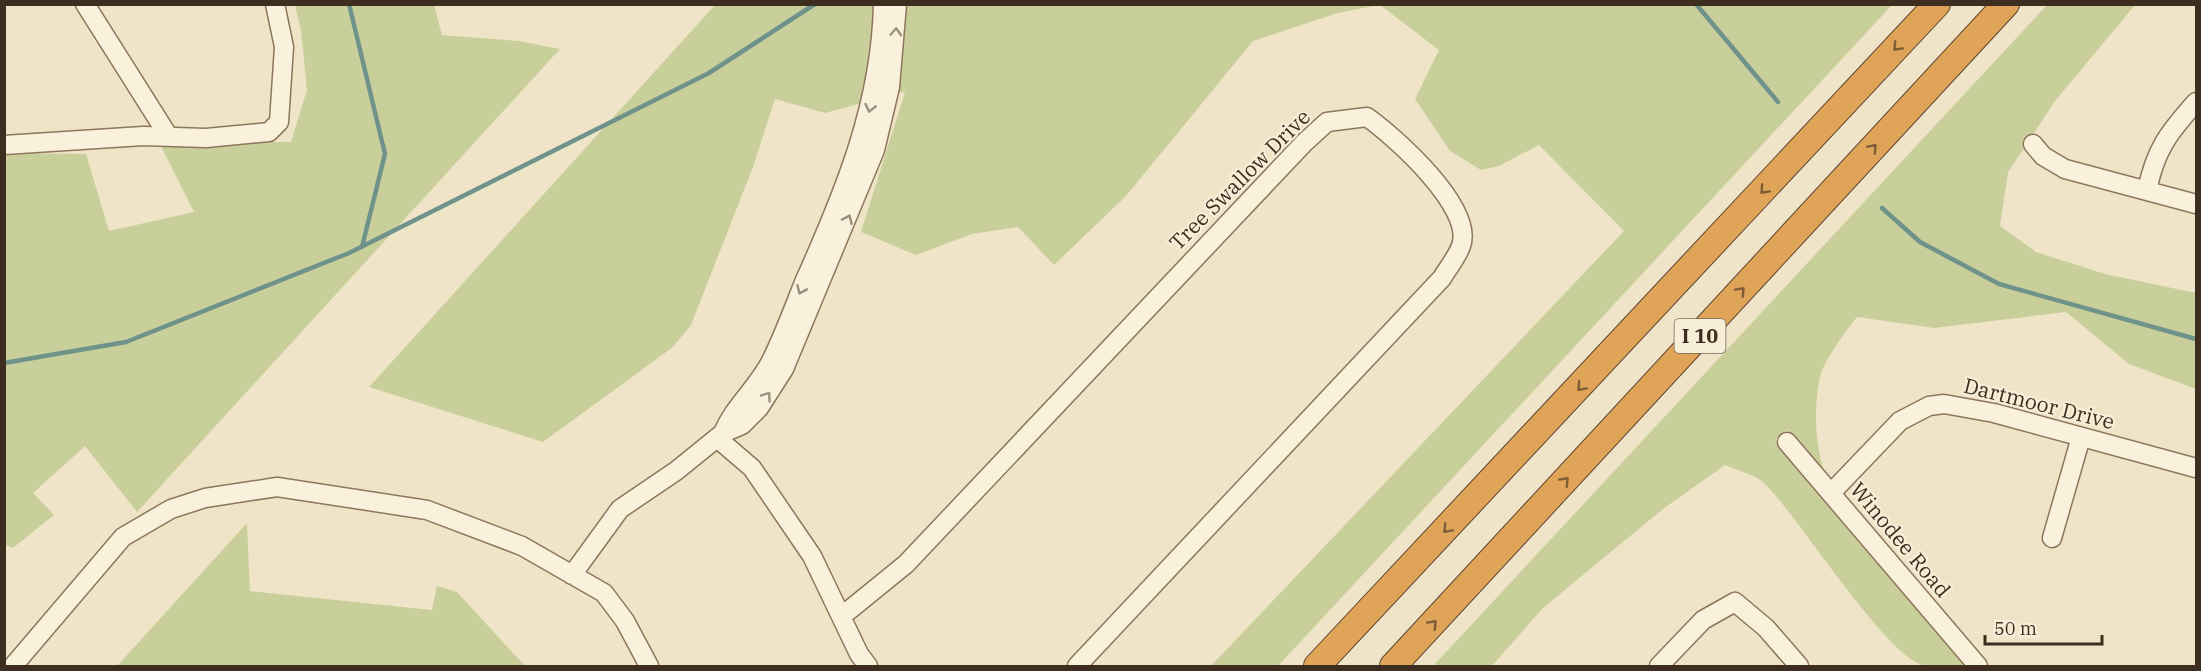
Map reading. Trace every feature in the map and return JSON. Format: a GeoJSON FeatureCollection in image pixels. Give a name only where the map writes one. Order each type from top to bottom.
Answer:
{"type":"FeatureCollection","features":[{"type":"Feature","properties":{"kind":"highway","name":"I 10"},"geometry":{"type":"LineString","coordinates":[[1317,666],[1937,4]]}},
{"type":"Feature","properties":{"kind":"highway","name":"I 10"},"geometry":{"type":"LineString","coordinates":[[1393,666],[2007,4]]}},
{"type":"Feature","properties":{"kind":"street"},"geometry":{"type":"LineString","coordinates":[[85,4],[169,137]]}},
{"type":"Feature","properties":{"kind":"street"},"geometry":{"type":"LineString","coordinates":[[4,145],[143,136],[206,138],[269,132],[279,122],[284,47],[275,4]]}},
{"type":"Feature","properties":{"kind":"street"},"geometry":{"type":"LineString","coordinates":[[572,575],[620,508],[676,471],[720,436],[729,419],[752,392],[771,361],[790,338],[832,239],[861,143],[876,83],[890,6]]}},
{"type":"Feature","properties":{"kind":"street"},"geometry":{"type":"LineString","coordinates":[[2147,191],[2152,165],[2160,147],[2171,130],[2196,102]]}},
{"type":"Feature","properties":{"kind":"street","name":"Tree Swallow Drive"},"geometry":{"type":"LineString","coordinates":[[842,616],[906,564],[1304,143],[1327,122],[1367,117],[1395,137],[1440,186],[1458,215],[1462,244],[1442,278],[1077,666]]}},
{"type":"Feature","properties":{"kind":"street"},"geometry":{"type":"LineString","coordinates":[[2034,144],[2043,156],[2065,169],[2196,204]]}},
{"type":"Feature","properties":{"kind":"street","name":"Dartmoor Drive"},"geometry":{"type":"LineString","coordinates":[[1831,494],[1900,421],[1929,406],[1960,405],[2196,468]]}},
{"type":"Feature","properties":{"kind":"street"},"geometry":{"type":"LineString","coordinates":[[720,436],[752,468],[812,556],[859,654],[868,666]]}},
{"type":"Feature","properties":{"kind":"street"},"geometry":{"type":"LineString","coordinates":[[2052,538],[2081,437]]}},
{"type":"Feature","properties":{"kind":"street","name":"Winodee Road"},"geometry":{"type":"LineString","coordinates":[[1787,442],[1978,666]]}},
{"type":"Feature","properties":{"kind":"street"},"geometry":{"type":"LineString","coordinates":[[12,666],[123,537],[171,509],[205,498],[277,487],[427,510],[522,546],[604,593],[625,621],[649,666]]}},
{"type":"Feature","properties":{"kind":"street"},"geometry":{"type":"LineString","coordinates":[[1659,666],[1703,620],[1723,606],[1736,602],[1766,628],[1799,666]]}},
{"type":"Feature","properties":{"kind":"green space"},"geometry":{"type":"Polygon","coordinates":[[[906,4],[1379,5],[1338,13],[1253,41],[1126,196],[1054,265],[1018,227],[972,234],[916,255],[861,232],[905,92],[898,93],[906,4]]]}},
{"type":"Feature","properties":{"kind":"green space"},"geometry":{"type":"Polygon","coordinates":[[[295,5],[434,5],[442,35],[519,41],[560,49],[137,512],[85,446],[33,493],[54,515],[13,548],[5,545],[5,153],[86,154],[109,231],[194,212],[159,142],[291,142],[307,90],[301,31],[295,5]]]}},
{"type":"Feature","properties":{"kind":"green space"},"geometry":{"type":"Polygon","coordinates":[[[715,5],[875,5],[862,103],[825,113],[775,99],[753,167],[691,325],[673,347],[543,442],[369,387],[715,5]]]}},
{"type":"Feature","properties":{"kind":"green space"},"geometry":{"type":"Polygon","coordinates":[[[1380,5],[1892,5],[1278,666],[1211,666],[1624,231],[1539,145],[1499,166],[1481,170],[1450,151],[1415,99],[1439,50],[1380,5]]]}},
{"type":"Feature","properties":{"kind":"green space"},"geometry":{"type":"Polygon","coordinates":[[[2047,5],[2135,5],[2055,101],[2034,133],[2022,142],[2025,147],[2008,172],[2000,226],[2036,252],[2105,274],[2196,293],[2196,389],[2129,364],[2066,312],[1934,328],[1857,317],[1831,354],[1820,377],[1816,426],[1819,452],[1826,475],[1787,430],[1775,440],[1967,666],[1931,667],[1909,658],[1867,614],[1763,482],[1750,474],[1725,465],[1663,509],[1543,608],[1492,666],[1433,666],[2047,5]]]}},
{"type":"Feature","properties":{"kind":"green space"},"geometry":{"type":"Polygon","coordinates":[[[247,523],[250,591],[432,610],[437,586],[457,592],[525,666],[117,666],[247,523]]]}},
{"type":"Feature","properties":{"kind":"waterway"},"geometry":{"type":"LineString","coordinates":[[349,4],[385,154],[362,247]]}},
{"type":"Feature","properties":{"kind":"waterway"},"geometry":{"type":"LineString","coordinates":[[4,363],[126,342],[349,253],[709,73],[815,4]]}},
{"type":"Feature","properties":{"kind":"waterway"},"geometry":{"type":"LineString","coordinates":[[1696,4],[1778,102]]}},
{"type":"Feature","properties":{"kind":"waterway"},"geometry":{"type":"LineString","coordinates":[[1882,208],[1920,242],[1999,284],[2196,339]]}}]}
